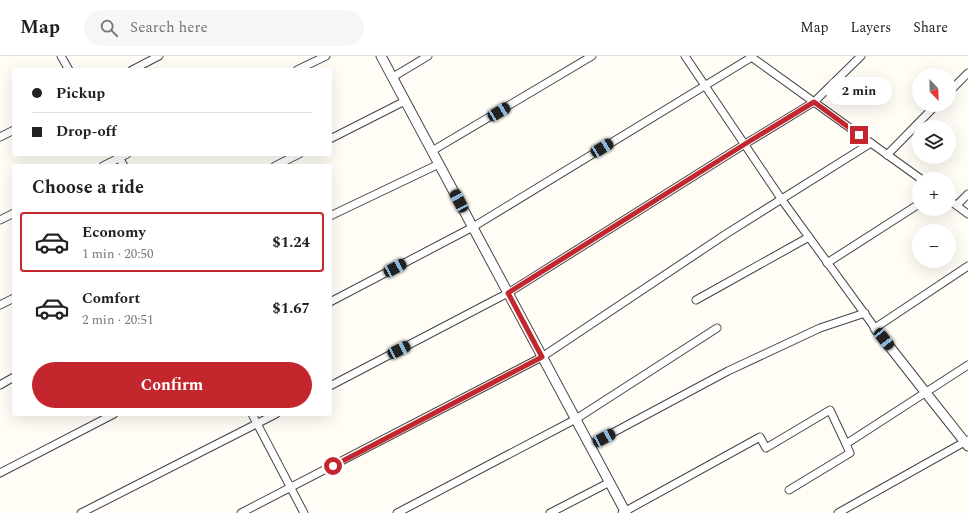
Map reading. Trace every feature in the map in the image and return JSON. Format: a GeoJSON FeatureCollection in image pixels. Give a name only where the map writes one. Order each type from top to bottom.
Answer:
{"type":"FeatureCollection","features":[{"type":"Feature","properties":{"kind":"street"},"geometry":{"type":"LineString","coordinates":[[61,56],[68,68]]}},
{"type":"Feature","properties":{"kind":"street"},"geometry":{"type":"LineString","coordinates":[[136,68],[159,56]]}},
{"type":"Feature","properties":{"kind":"street"},"geometry":{"type":"LineString","coordinates":[[301,68],[326,56]]}},
{"type":"Feature","properties":{"kind":"street"},"geometry":{"type":"LineString","coordinates":[[381,56],[625,512],[760,437],[766,448],[830,410],[850,453],[789,490]]}},
{"type":"Feature","properties":{"kind":"street"},"geometry":{"type":"LineString","coordinates":[[393,78],[428,56]]}},
{"type":"Feature","properties":{"kind":"street"},"geometry":{"type":"LineString","coordinates":[[432,151],[592,56]]}},
{"type":"Feature","properties":{"kind":"street"},"geometry":{"type":"LineString","coordinates":[[685,56],[782,200],[827,263],[926,394],[967,443],[838,513]]}},
{"type":"Feature","properties":{"kind":"street"},"geometry":{"type":"LineString","coordinates":[[332,385],[508,293],[814,102],[861,56]]}},
{"type":"Feature","properties":{"kind":"street"},"geometry":{"type":"LineString","coordinates":[[332,301],[473,227],[752,57],[912,173]]}},
{"type":"Feature","properties":{"kind":"street"},"geometry":{"type":"LineString","coordinates":[[956,85],[968,73]]}},
{"type":"Feature","properties":{"kind":"street"},"geometry":{"type":"LineString","coordinates":[[332,137],[405,101]]}},
{"type":"Feature","properties":{"kind":"street"},"geometry":{"type":"LineString","coordinates":[[887,154],[929,112]]}},
{"type":"Feature","properties":{"kind":"street"},"geometry":{"type":"LineString","coordinates":[[0,137],[12,131]]}},
{"type":"Feature","properties":{"kind":"street"},"geometry":{"type":"LineString","coordinates":[[241,513],[542,357],[726,234],[871,143]]}},
{"type":"Feature","properties":{"kind":"street"},"geometry":{"type":"LineString","coordinates":[[106,164],[118,156]]}},
{"type":"Feature","properties":{"kind":"street"},"geometry":{"type":"LineString","coordinates":[[279,164],[295,156]]}},
{"type":"Feature","properties":{"kind":"street"},"geometry":{"type":"LineString","coordinates":[[332,215],[439,164]]}},
{"type":"Feature","properties":{"kind":"street"},"geometry":{"type":"LineString","coordinates":[[968,194],[957,205],[968,214]]}},
{"type":"Feature","properties":{"kind":"street"},"geometry":{"type":"LineString","coordinates":[[827,263],[912,208]]}},
{"type":"Feature","properties":{"kind":"street"},"geometry":{"type":"LineString","coordinates":[[0,220],[12,214]]}},
{"type":"Feature","properties":{"kind":"street"},"geometry":{"type":"LineString","coordinates":[[696,300],[809,237]]}},
{"type":"Feature","properties":{"kind":"street"},"geometry":{"type":"LineString","coordinates":[[875,328],[968,266]]}},
{"type":"Feature","properties":{"kind":"street"},"geometry":{"type":"LineString","coordinates":[[0,305],[12,299]]}},
{"type":"Feature","properties":{"kind":"street"},"geometry":{"type":"LineString","coordinates":[[590,445],[728,370],[820,328],[865,313]]}},
{"type":"Feature","properties":{"kind":"street"},"geometry":{"type":"LineString","coordinates":[[397,513],[576,419],[717,328]]}},
{"type":"Feature","properties":{"kind":"street"},"geometry":{"type":"LineString","coordinates":[[846,444],[926,394],[968,365]]}},
{"type":"Feature","properties":{"kind":"street"},"geometry":{"type":"LineString","coordinates":[[0,385],[12,378]]}},
{"type":"Feature","properties":{"kind":"street"},"geometry":{"type":"LineString","coordinates":[[0,473],[110,416]]}},
{"type":"Feature","properties":{"kind":"street"},"geometry":{"type":"LineString","coordinates":[[253,416],[304,513]]}},
{"type":"Feature","properties":{"kind":"street"},"geometry":{"type":"LineString","coordinates":[[81,513],[272,416]]}},
{"type":"Feature","properties":{"kind":"street"},"geometry":{"type":"LineString","coordinates":[[550,513],[610,482]]}},
{"type":"Feature","properties":{"kind":"route"},"geometry":{"type":"LineString","coordinates":[[333,466],[542,357],[508,293],[814,102],[859,135]]}}]}
